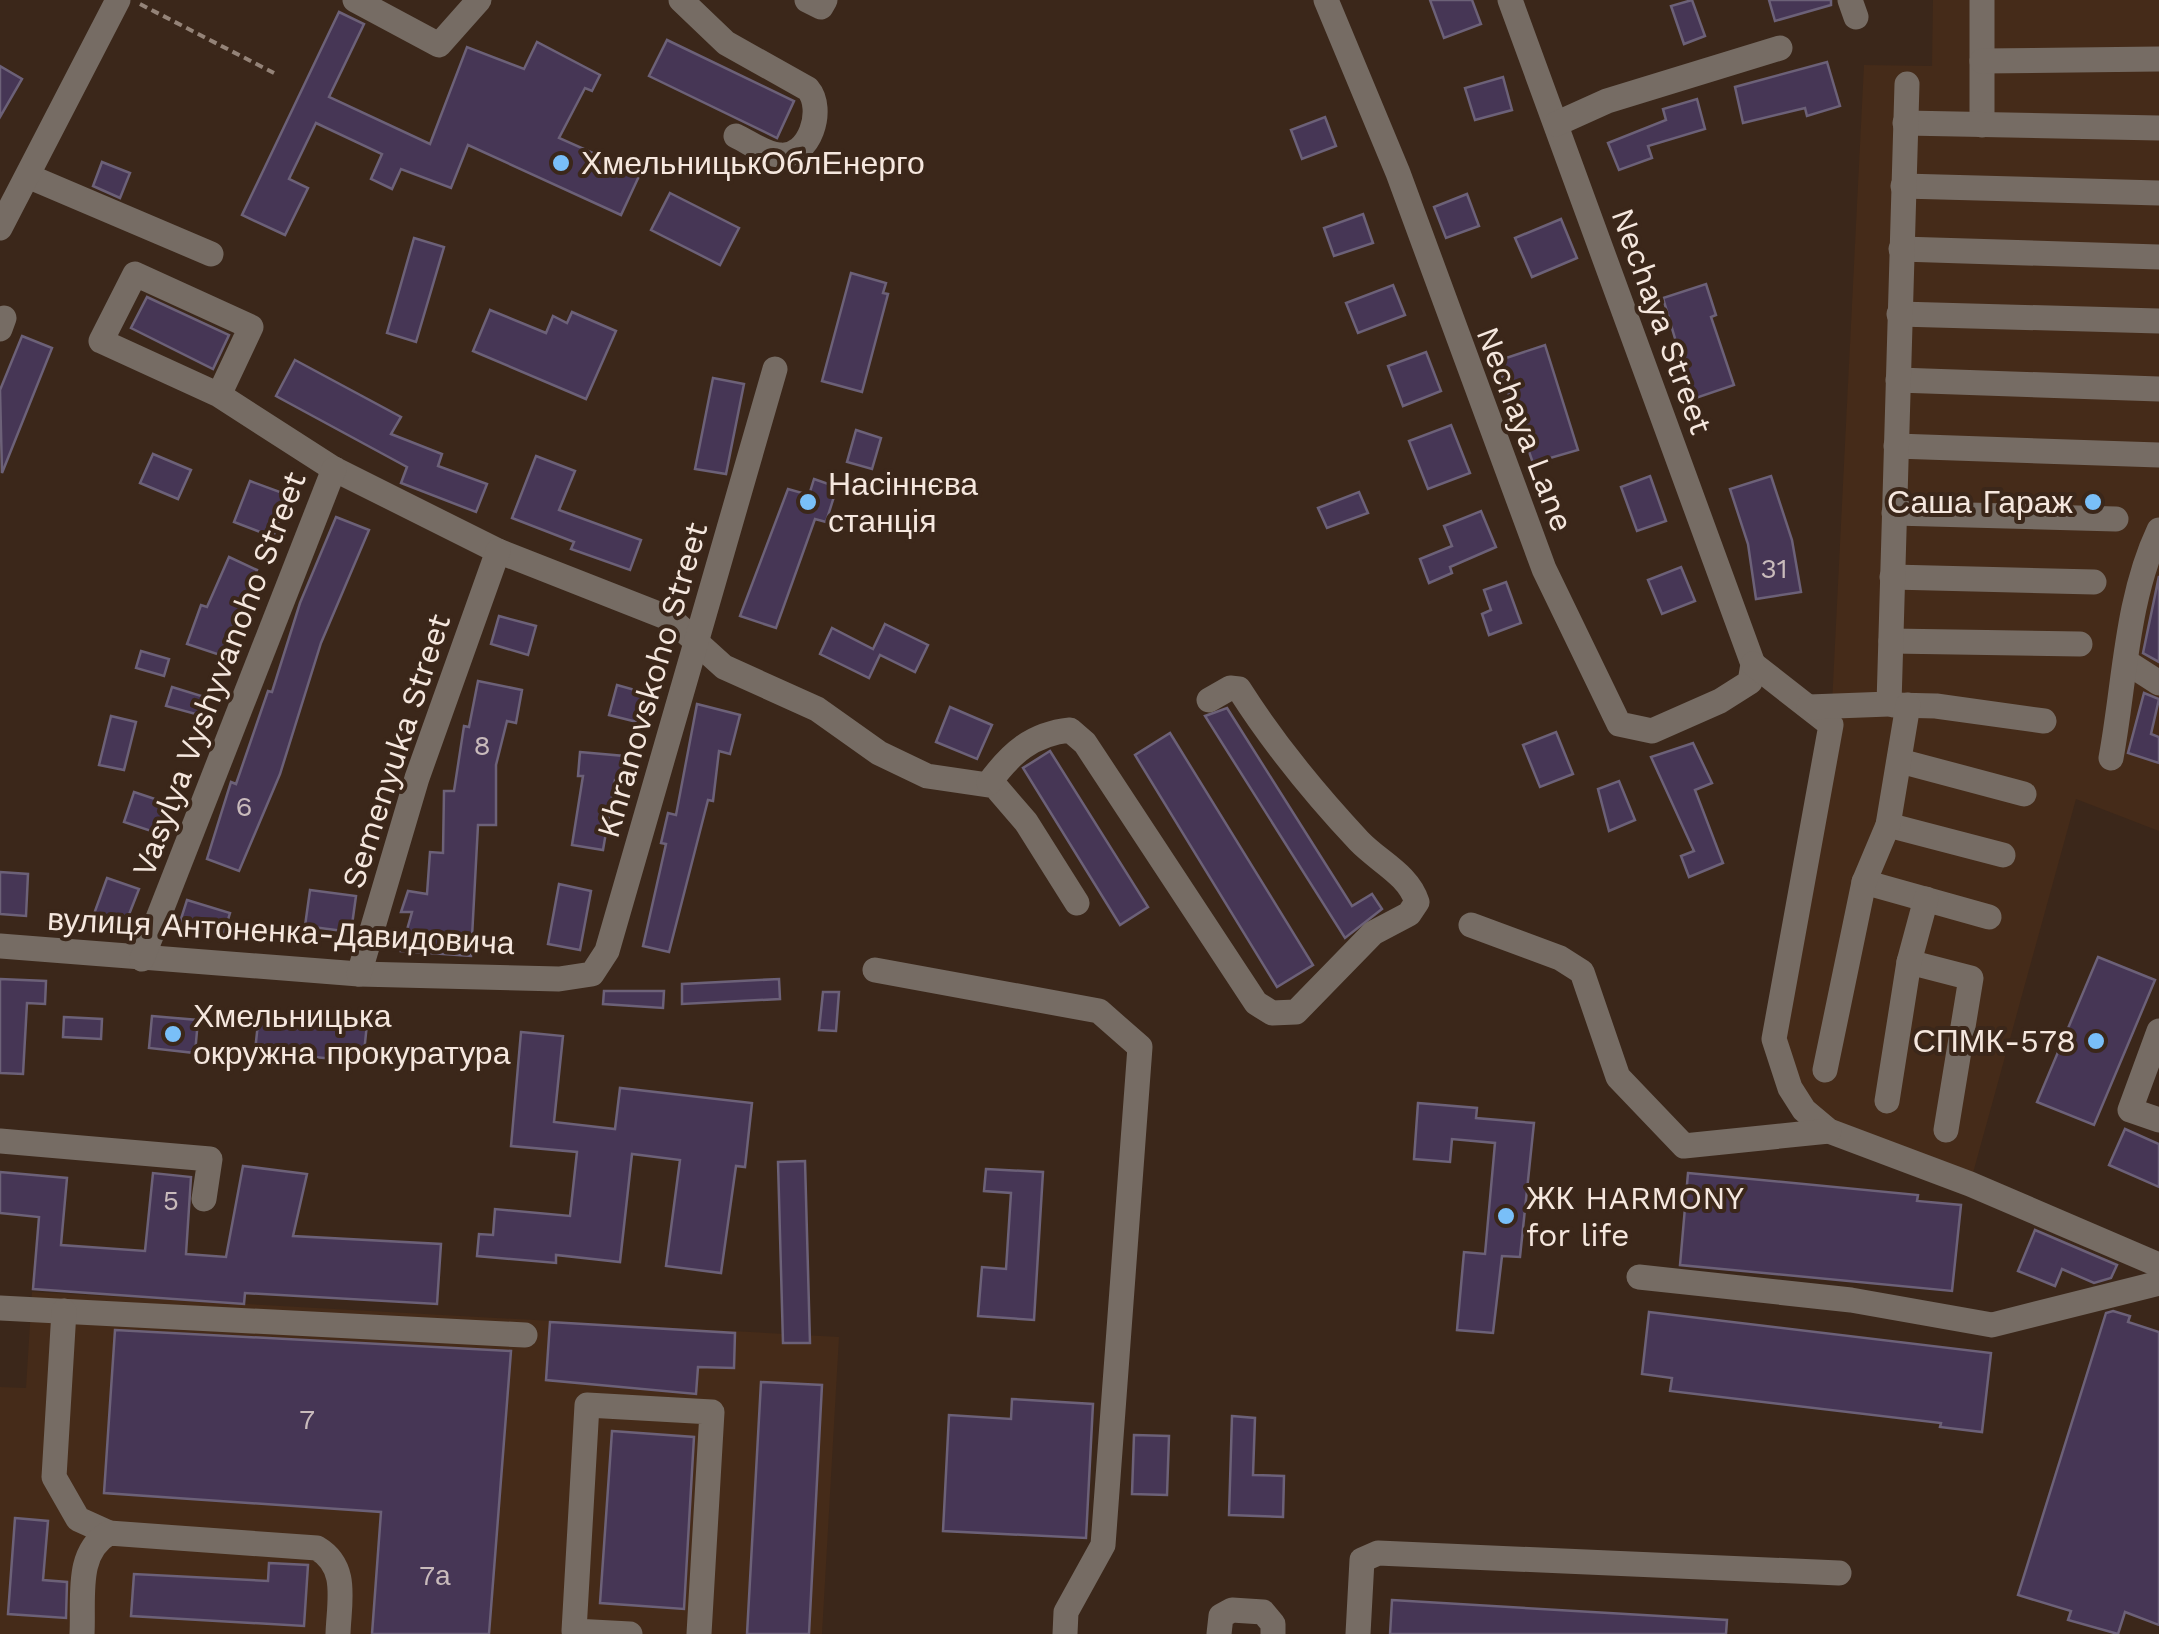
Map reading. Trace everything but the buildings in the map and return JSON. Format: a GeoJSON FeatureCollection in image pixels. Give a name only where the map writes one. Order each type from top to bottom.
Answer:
{"type":"FeatureCollection","features":[{"type":"Feature","properties":{"kind":"street"},"geometry":{"type":"LineString","coordinates":[[0,228],[30,177],[118,0]]}},
{"type":"Feature","properties":{"kind":"street"},"geometry":{"type":"LineString","coordinates":[[355,0],[440,45],[478,0]]}},
{"type":"Feature","properties":{"kind":"street"},"geometry":{"type":"LineString","coordinates":[[681,0],[726,42],[808,90],[816,100],[818,112],[802,148],[793,154],[776,156],[736,136]]}},
{"type":"Feature","properties":{"kind":"street"},"geometry":{"type":"LineString","coordinates":[[807,0],[821,7],[825,0]]}},
{"type":"Feature","properties":{"kind":"street","name":"Nechaya Lane"},"geometry":{"type":"LineString","coordinates":[[1326,0],[1398,174],[1544,569],[1620,724],[1652,731],[1680,720],[1750,682],[1753,664]]}},
{"type":"Feature","properties":{"kind":"street","name":"Nechaya Street"},"geometry":{"type":"LineString","coordinates":[[1510,0],[1753,664]]}},
{"type":"Feature","properties":{"kind":"street"},"geometry":{"type":"LineString","coordinates":[[1982,0],[1982,124]]}},
{"type":"Feature","properties":{"kind":"street"},"geometry":{"type":"LineString","coordinates":[[1556,124],[1607,101],[1780,48]]}},
{"type":"Feature","properties":{"kind":"street"},"geometry":{"type":"LineString","coordinates":[[1982,61],[2159,59]]}},
{"type":"Feature","properties":{"kind":"street"},"geometry":{"type":"LineString","coordinates":[[1825,1070],[1864,882],[1888,825],[1900,761],[1891,642],[1908,84]]}},
{"type":"Feature","properties":{"kind":"street"},"geometry":{"type":"LineString","coordinates":[[1905,123],[2159,128]]}},
{"type":"Feature","properties":{"kind":"street"},"geometry":{"type":"LineString","coordinates":[[30,177],[211,254]]}},
{"type":"Feature","properties":{"kind":"street"},"geometry":{"type":"LineString","coordinates":[[1903,186],[2159,193]]}},
{"type":"Feature","properties":{"kind":"street"},"geometry":{"type":"LineString","coordinates":[[1901,250],[2159,257]]}},
{"type":"Feature","properties":{"kind":"street"},"geometry":{"type":"LineString","coordinates":[[219,396],[251,327],[135,274],[101,341],[219,396],[334,469],[498,551],[670,619],[724,666],[818,709],[879,753],[927,776],[989,783],[1026,822],[1077,904]]}},
{"type":"Feature","properties":{"kind":"street"},"geometry":{"type":"LineString","coordinates":[[1899,314],[2159,322]]}},
{"type":"Feature","properties":{"kind":"street","name":"Khranovskoho Street"},"geometry":{"type":"LineString","coordinates":[[559,979],[592,974],[607,951],[775,369]]}},
{"type":"Feature","properties":{"kind":"street"},"geometry":{"type":"LineString","coordinates":[[1898,380],[2159,389]]}},
{"type":"Feature","properties":{"kind":"street"},"geometry":{"type":"LineString","coordinates":[[1896,446],[2159,455]]}},
{"type":"Feature","properties":{"kind":"street","name":"Vasylya Vyshyvanoho Street"},"geometry":{"type":"LineString","coordinates":[[142,959],[334,469]]}},
{"type":"Feature","properties":{"kind":"street"},"geometry":{"type":"LineString","coordinates":[[1894,512],[2116,519]]}},
{"type":"Feature","properties":{"kind":"street"},"geometry":{"type":"LineString","coordinates":[[2111,758],[2128,663],[2146,605],[2141,568],[2159,530]]}},
{"type":"Feature","properties":{"kind":"street","name":"Semenyuka Street"},"geometry":{"type":"LineString","coordinates":[[359,974],[417,778],[498,551]]}},
{"type":"Feature","properties":{"kind":"street"},"geometry":{"type":"LineString","coordinates":[[1892,577],[2094,582]]}},
{"type":"Feature","properties":{"kind":"street"},"geometry":{"type":"LineString","coordinates":[[1891,642],[2080,644]]}},
{"type":"Feature","properties":{"kind":"street"},"geometry":{"type":"LineString","coordinates":[[2128,663],[2159,683]]}},
{"type":"Feature","properties":{"kind":"street"},"geometry":{"type":"LineString","coordinates":[[1753,664],[1831,724],[1774,1039],[1790,1088],[1804,1110],[1828,1131],[1970,1184],[2159,1265]]}},
{"type":"Feature","properties":{"kind":"street"},"geometry":{"type":"LineString","coordinates":[[989,783],[1007,758],[1040,734],[1070,730],[1085,743],[1256,1003],[1272,1012],[1296,1012],[1373,933],[1410,914],[1417,902],[1412,886],[1362,844],[1270,736],[1239,689],[1230,688],[1210,700]]}},
{"type":"Feature","properties":{"kind":"street"},"geometry":{"type":"LineString","coordinates":[[1808,707],[1898,705],[2044,721]]}},
{"type":"Feature","properties":{"kind":"street"},"geometry":{"type":"LineString","coordinates":[[1900,761],[2024,794]]}},
{"type":"Feature","properties":{"kind":"street"},"geometry":{"type":"LineString","coordinates":[[1888,825],[2003,855]]}},
{"type":"Feature","properties":{"kind":"street"},"geometry":{"type":"LineString","coordinates":[[1864,882],[1989,917]]}},
{"type":"Feature","properties":{"kind":"street"},"geometry":{"type":"LineString","coordinates":[[1887,1101],[1910,962],[1926,899]]}},
{"type":"Feature","properties":{"kind":"street"},"geometry":{"type":"LineString","coordinates":[[1471,925],[1560,958],[1582,972],[1618,1076],[1684,1146],[1828,1131]]}},
{"type":"Feature","properties":{"kind":"street","name":"вулиця Антоненка-Давидовича"},"geometry":{"type":"LineString","coordinates":[[0,946],[359,974],[559,979]]}},
{"type":"Feature","properties":{"kind":"street"},"geometry":{"type":"LineString","coordinates":[[1910,962],[1971,978],[1946,1130]]}},
{"type":"Feature","properties":{"kind":"street"},"geometry":{"type":"LineString","coordinates":[[875,970],[1098,1011],[1140,1047],[1103,1545],[1066,1612],[1065,1634]]}},
{"type":"Feature","properties":{"kind":"street"},"geometry":{"type":"LineString","coordinates":[[2159,1031],[2130,1110],[2159,1120]]}},
{"type":"Feature","properties":{"kind":"street"},"geometry":{"type":"LineString","coordinates":[[0,1141],[210,1159],[204,1200]]}},
{"type":"Feature","properties":{"kind":"street"},"geometry":{"type":"LineString","coordinates":[[1639,1277],[1850,1300],[1992,1325],[2159,1283]]}},
{"type":"Feature","properties":{"kind":"street"},"geometry":{"type":"LineString","coordinates":[[0,1308],[524,1335]]}},
{"type":"Feature","properties":{"kind":"street"},"geometry":{"type":"LineString","coordinates":[[64,1311],[54,1477],[78,1518],[110,1533],[317,1548],[331,1556],[341,1575],[338,1634]]}},
{"type":"Feature","properties":{"kind":"street"},"geometry":{"type":"LineString","coordinates":[[630,1634],[574,1631],[587,1405],[712,1412],[699,1634]]}},
{"type":"Feature","properties":{"kind":"street"},"geometry":{"type":"LineString","coordinates":[[82,1634],[86,1559],[92,1543],[110,1533]]}},
{"type":"Feature","properties":{"kind":"street"},"geometry":{"type":"LineString","coordinates":[[1358,1634],[1362,1560],[1378,1552],[1839,1572]]}},
{"type":"Feature","properties":{"kind":"street"},"geometry":{"type":"LineString","coordinates":[[1220,1634],[1221,1616],[1232,1610],[1263,1612],[1273,1624],[1273,1634]]}},
{"type":"Feature","properties":{"kind":"path"},"geometry":{"type":"LineString","coordinates":[[132,0],[274,73]]}},
{"type":"Feature","properties":{"kind":"shaded area"},"geometry":{"type":"Polygon","coordinates":[[[1933,0],[2159,0],[2159,831],[2076,799],[1970,1184],[1804,1110],[1777,1007],[1831,724],[1864,65],[1932,66],[1933,0]]]}},
{"type":"Feature","properties":{"kind":"shaded area"},"geometry":{"type":"Polygon","coordinates":[[[32,1292],[839,1337],[822,1634],[0,1634],[0,1387],[26,1388],[32,1292]]]}},
{"type":"Feature","properties":{"kind":"place","name":"ХмельницькОблЕнерго"},"geometry":{"type":"Point","coordinates":[561,163]}},
{"type":"Feature","properties":{"kind":"place","name":"Насіннєва станція"},"geometry":{"type":"Point","coordinates":[808,502]}},
{"type":"Feature","properties":{"kind":"place","name":"Саша Гараж"},"geometry":{"type":"Point","coordinates":[2093,502]}},
{"type":"Feature","properties":{"kind":"place","name":"Хмельницька окружна прокуратура"},"geometry":{"type":"Point","coordinates":[173,1034]}},
{"type":"Feature","properties":{"kind":"place","name":"СПМК-578"},"geometry":{"type":"Point","coordinates":[2096,1041]}},
{"type":"Feature","properties":{"kind":"place","name":"ЖК HARMONY for life"},"geometry":{"type":"Point","coordinates":[1506,1216]}}]}
